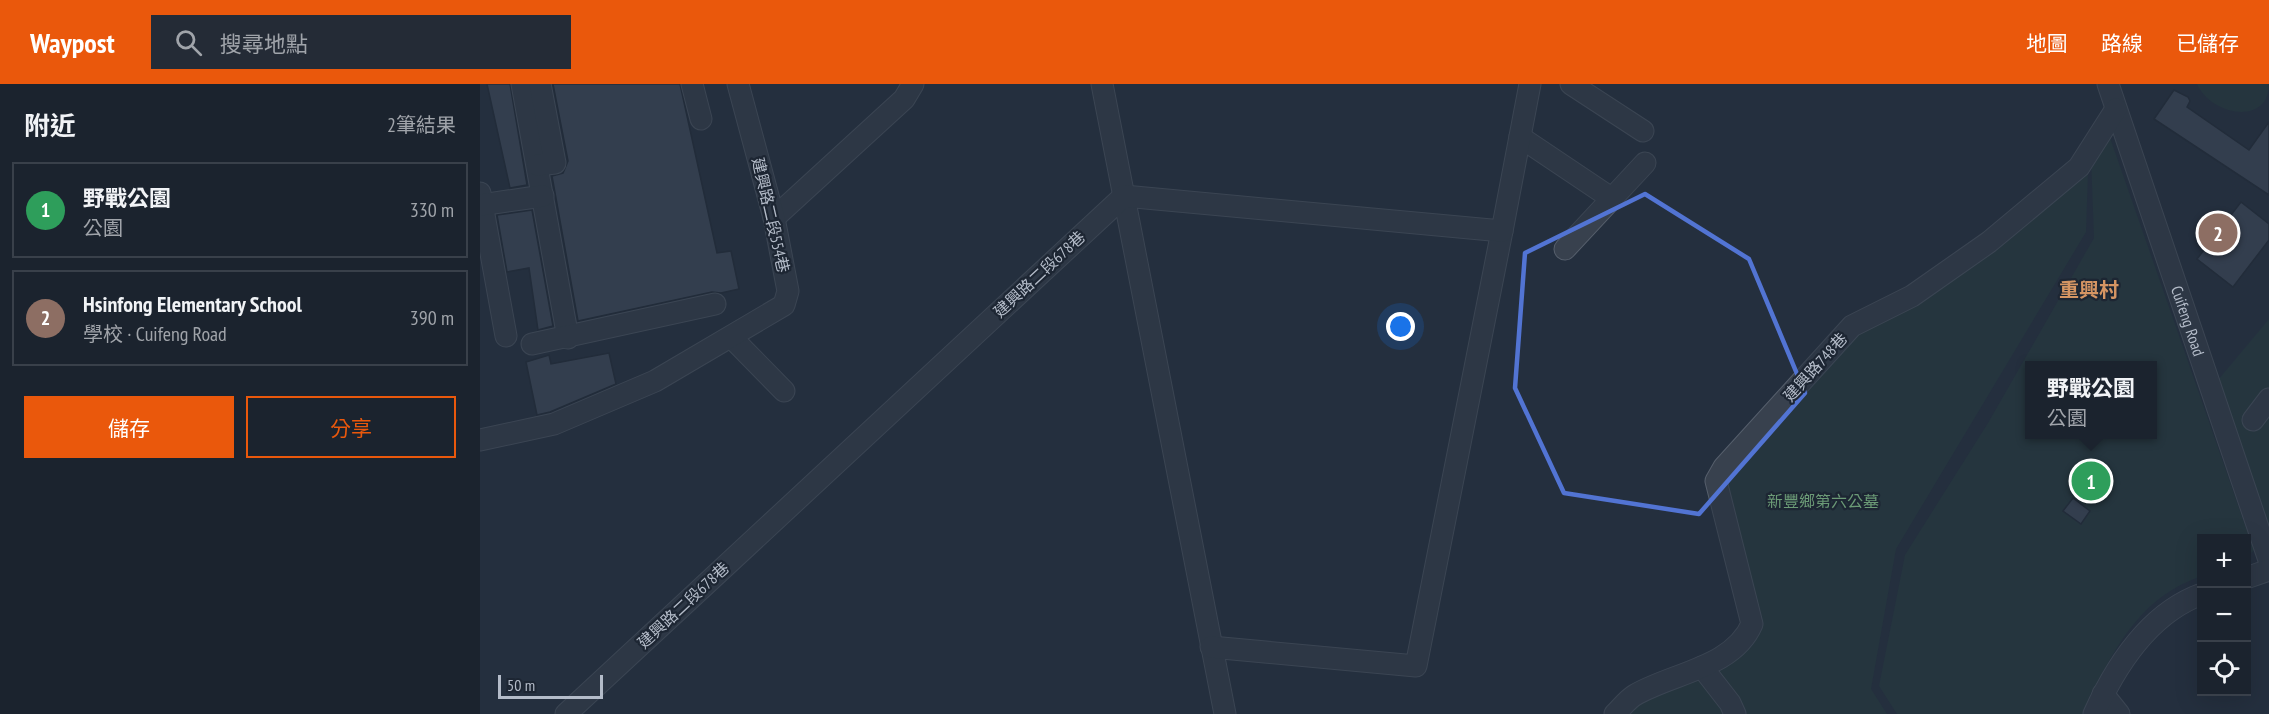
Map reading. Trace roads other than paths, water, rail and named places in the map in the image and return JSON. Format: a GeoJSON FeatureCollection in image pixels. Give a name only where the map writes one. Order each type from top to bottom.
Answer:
{"type":"FeatureCollection","features":[{"type":"Feature","properties":{"kind":"street"},"geometry":{"type":"LineString","coordinates":[[522,84],[568,338]]}},
{"type":"Feature","properties":{"kind":"street"},"geometry":{"type":"LineString","coordinates":[[538,165],[555,163],[540,84]]}},
{"type":"Feature","properties":{"kind":"street"},"geometry":{"type":"LineString","coordinates":[[692,84],[700,119]]}},
{"type":"Feature","properties":{"kind":"street","name":"建興路二段554巷"},"geometry":{"type":"LineString","coordinates":[[480,440],[554,424],[656,381],[732,338],[784,305],[788,291],[774,218],[738,84]]}},
{"type":"Feature","properties":{"kind":"street"},"geometry":{"type":"LineString","coordinates":[[774,218],[904,99],[913,84]]}},
{"type":"Feature","properties":{"kind":"street"},"geometry":{"type":"LineString","coordinates":[[1102,84],[1221,709]]}},
{"type":"Feature","properties":{"kind":"street"},"geometry":{"type":"LineString","coordinates":[[1211,647],[1416,666],[1530,84]]}},
{"type":"Feature","properties":{"kind":"street"},"geometry":{"type":"LineString","coordinates":[[1571,84],[1643,131]]}},
{"type":"Feature","properties":{"kind":"street","name":"Cuifeng Road"},"geometry":{"type":"LineString","coordinates":[[2108,84],[2269,560]]}},
{"type":"Feature","properties":{"kind":"street","name":"建興路748巷"},"geometry":{"type":"LineString","coordinates":[[1615,714],[1634,695],[1702,667],[1745,639],[1752,624],[1716,481],[1724,467],[1852,326],[1912,296],[1989,242],[2079,166],[2116,109]]}},
{"type":"Feature","properties":{"kind":"street"},"geometry":{"type":"LineString","coordinates":[[1520,137],[1611,198]]}},
{"type":"Feature","properties":{"kind":"street"},"geometry":{"type":"LineString","coordinates":[[1564,249],[1645,163]]}},
{"type":"Feature","properties":{"kind":"street"},"geometry":{"type":"LineString","coordinates":[[506,336],[481,201],[543,196]]}},
{"type":"Feature","properties":{"kind":"street"},"geometry":{"type":"LineString","coordinates":[[1124,196],[1502,231]]}},
{"type":"Feature","properties":{"kind":"street","name":"建興路二段678巷"},"geometry":{"type":"LineString","coordinates":[[566,714],[1124,196]]}},
{"type":"Feature","properties":{"kind":"street"},"geometry":{"type":"LineString","coordinates":[[532,344],[568,338],[715,304]]}},
{"type":"Feature","properties":{"kind":"street"},"geometry":{"type":"LineString","coordinates":[[732,338],[784,392]]}},
{"type":"Feature","properties":{"kind":"street"},"geometry":{"type":"LineString","coordinates":[[2253,420],[2269,399]]}},
{"type":"Feature","properties":{"kind":"street"},"geometry":{"type":"LineString","coordinates":[[2251,577],[2269,570]]}},
{"type":"Feature","properties":{"kind":"street"},"geometry":{"type":"LineString","coordinates":[[2094,714],[2103,694],[2145,630],[2181,602],[2197,596]]}},
{"type":"Feature","properties":{"kind":"street"},"geometry":{"type":"LineString","coordinates":[[1702,667],[1730,703],[1735,714]]}},
{"type":"Feature","properties":{"kind":"street"},"geometry":{"type":"LineString","coordinates":[[2103,694],[2119,714]]}},
{"type":"Feature","properties":{"kind":"place","name":"Hsinfong Elementary School"},"geometry":{"type":"Point","coordinates":[2218,233]}},
{"type":"Feature","properties":{"kind":"place","name":"野戰公園"},"geometry":{"type":"Point","coordinates":[2091,481]}},
{"type":"Feature","properties":{"kind":"district","name":"重興村"},"geometry":{"type":"Point","coordinates":[2089,290]}},
{"type":"Feature","properties":{"kind":"park label","name":"新豐鄉第六公墓"},"geometry":{"type":"Point","coordinates":[1823,501]}}]}
